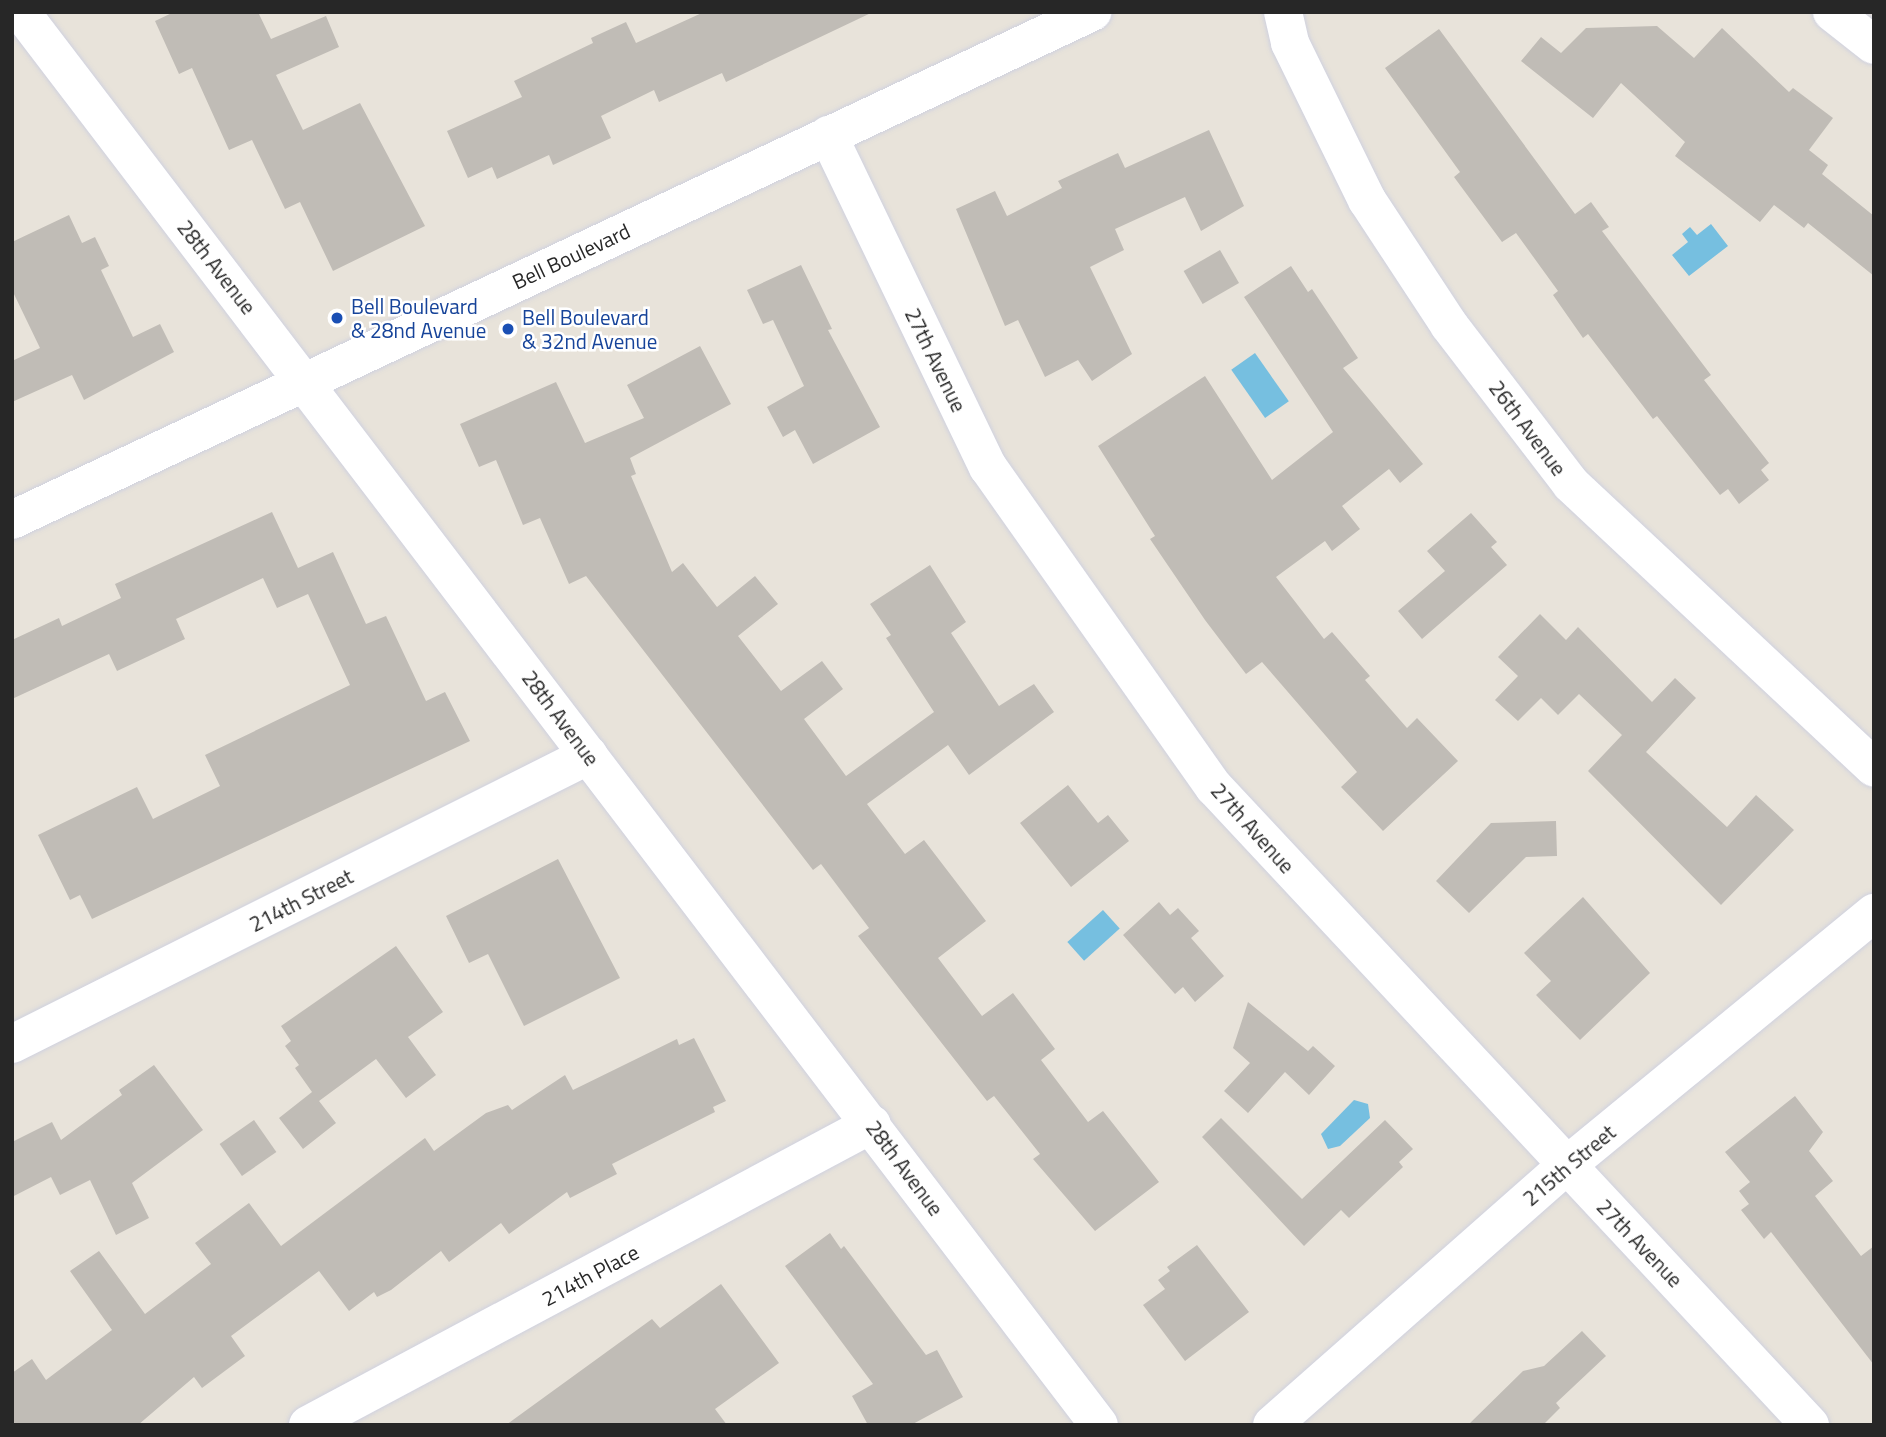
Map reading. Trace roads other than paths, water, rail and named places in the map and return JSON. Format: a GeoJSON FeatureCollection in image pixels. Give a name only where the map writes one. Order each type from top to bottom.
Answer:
{"type":"FeatureCollection","features":[{"type":"Feature","properties":{"kind":"street","name":"28th Avenue"},"geometry":{"type":"LineString","coordinates":[[21,12],[306,382],[1099,1425]]}},
{"type":"Feature","properties":{"kind":"street","name":"Bell Boulevard"},"geometry":{"type":"LineString","coordinates":[[12,520],[1091,12]]}},
{"type":"Feature","properties":{"kind":"street","name":"26th Avenue"},"geometry":{"type":"LineString","coordinates":[[1283,12],[1290,43],[1367,201],[1450,325],[1571,484],[1874,768]]}},
{"type":"Feature","properties":{"kind":"street"},"geometry":{"type":"LineString","coordinates":[[1832,12],[1874,45]]}},
{"type":"Feature","properties":{"kind":"street","name":"27th Avenue"},"geometry":{"type":"LineString","coordinates":[[828,135],[988,467],[1214,787],[1566,1166],[1796,1404],[1810,1425]]}},
{"type":"Feature","properties":{"kind":"street","name":"214th Street"},"geometry":{"type":"LineString","coordinates":[[12,1044],[589,755]]}},
{"type":"Feature","properties":{"kind":"street","name":"215th Street"},"geometry":{"type":"LineString","coordinates":[[1272,1425],[1566,1166],[1874,913]]}},
{"type":"Feature","properties":{"kind":"street","name":"214th Place"},"geometry":{"type":"LineString","coordinates":[[308,1425],[872,1125]]}},
{"type":"Feature","properties":{"kind":"water"},"geometry":{"type":"Polygon","coordinates":[[[1711,224],[1728,246],[1689,276],[1672,255],[1688,242],[1682,234],[1690,227],[1697,235],[1711,224]]]}},
{"type":"Feature","properties":{"kind":"water"},"geometry":{"type":"Polygon","coordinates":[[[1255,353],[1289,401],[1265,418],[1231,370],[1255,353]]]}},
{"type":"Feature","properties":{"kind":"water"},"geometry":{"type":"Polygon","coordinates":[[[1103,910],[1120,929],[1084,961],[1067,942],[1103,910]]]}},
{"type":"Feature","properties":{"kind":"water"},"geometry":{"type":"Polygon","coordinates":[[[1354,1100],[1368,1104],[1370,1118],[1340,1146],[1328,1149],[1321,1134],[1354,1100]]]}},
{"type":"Feature","properties":{"kind":"place","name":"Bell Boulevard & 28nd Avenue"},"geometry":{"type":"Point","coordinates":[337,318]}},
{"type":"Feature","properties":{"kind":"place","name":"Bell Boulevard & 32nd Avenue"},"geometry":{"type":"Point","coordinates":[508,329]}}]}
